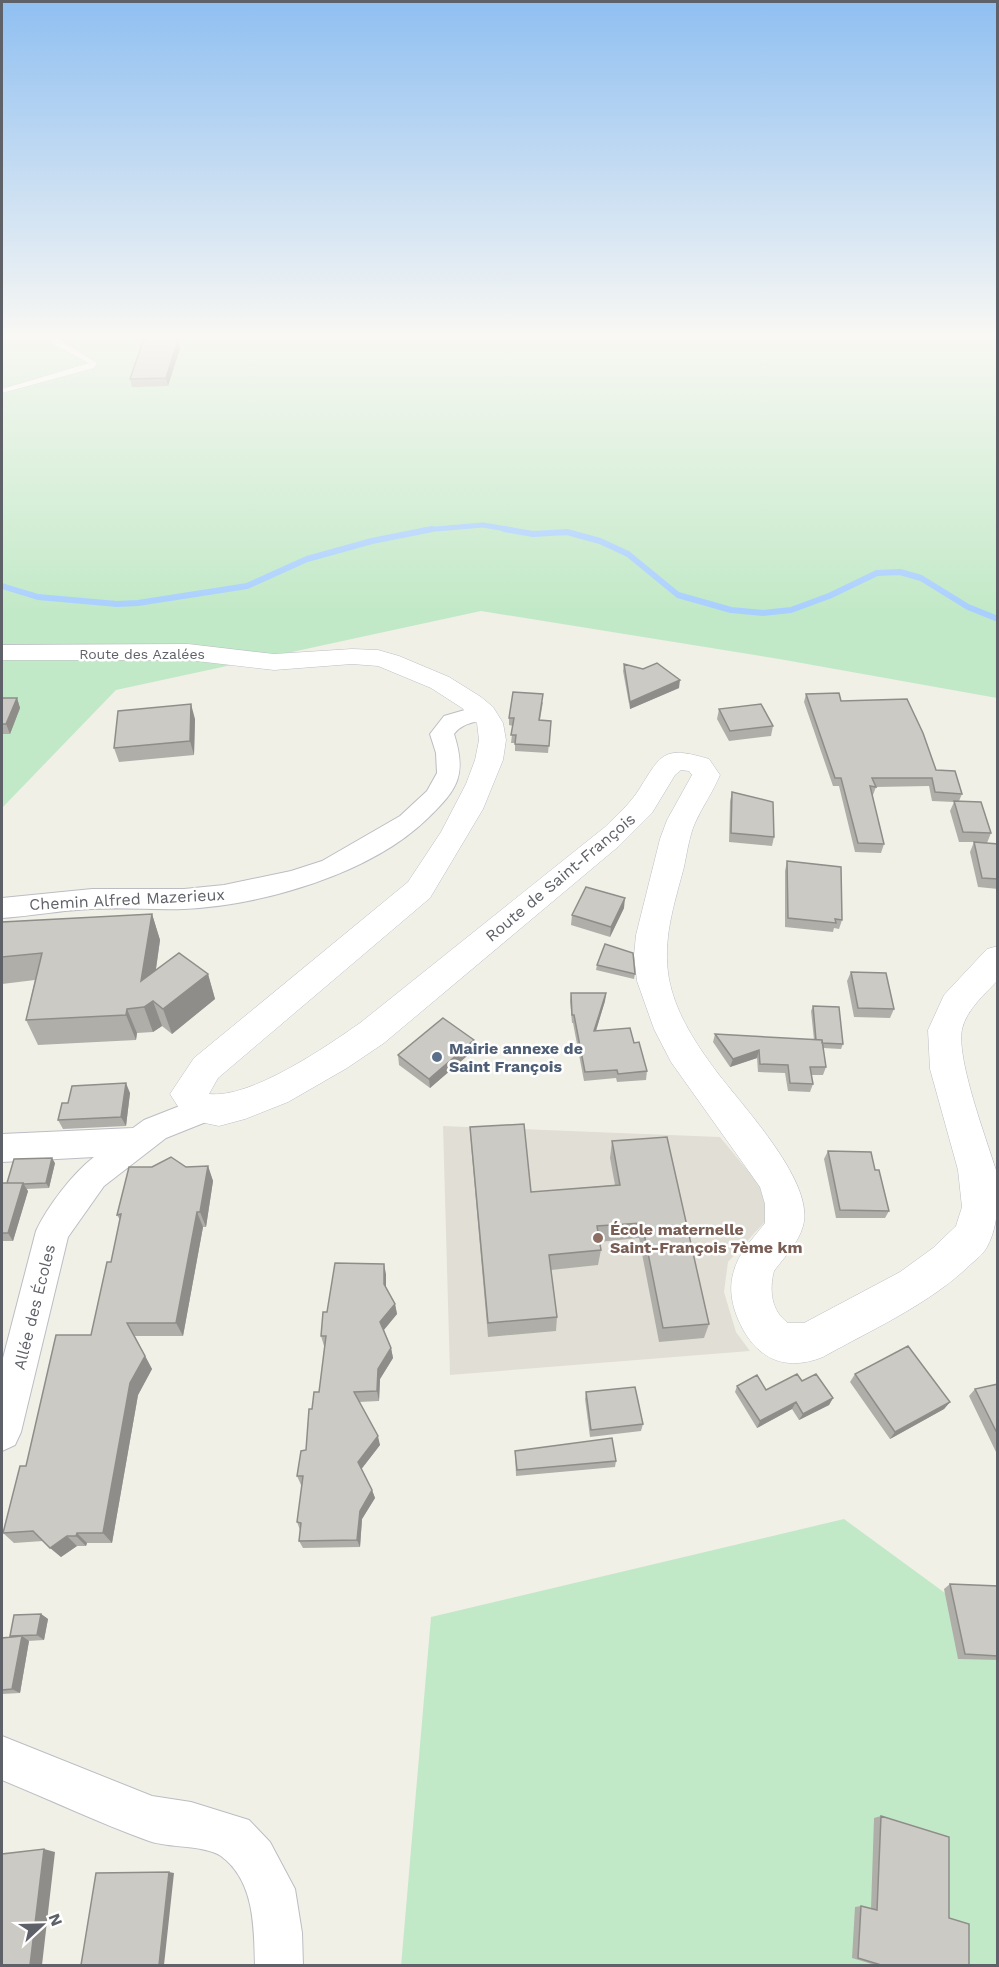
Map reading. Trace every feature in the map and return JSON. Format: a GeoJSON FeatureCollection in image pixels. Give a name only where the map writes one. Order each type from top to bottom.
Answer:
{"type":"FeatureCollection","features":[{"type":"Feature","properties":{"kind":"main road","name":"Route des Azalées"},"geometry":{"type":"LineString","coordinates":[[2,653],[191,652],[278,662],[357,656],[375,657],[391,660],[417,671],[451,689],[482,712]]}},
{"type":"Feature","properties":{"kind":"main road"},"geometry":{"type":"LineString","coordinates":[[200,1111],[190,1102],[188,1094],[207,1068],[388,918],[419,890],[440,861],[482,781],[491,756],[493,738],[490,723],[482,712]]}},
{"type":"Feature","properties":{"kind":"main road","name":"Route de Saint-François"},"geometry":{"type":"LineString","coordinates":[[200,1111],[217,1111],[256,1099],[291,1085],[338,1057],[372,1033],[634,817],[653,792],[667,766],[685,761],[699,765],[706,775],[679,826],[653,928],[650,954],[654,986],[668,1023],[693,1065],[764,1161],[776,1182],[784,1204],[784,1223],[777,1240],[755,1266],[751,1284],[753,1304],[759,1320],[767,1332],[779,1341],[792,1344],[808,1342],[914,1285],[947,1261],[973,1236],[981,1207],[977,1170],[948,1069],[945,1030],[956,1004],[998,958]]}},
{"type":"Feature","properties":{"kind":"street","name":"Chemin Alfred Mazerieux"},"geometry":{"type":"LineString","coordinates":[[2,908],[92,899],[184,899],[224,895],[295,880],[331,867],[409,822],[436,796],[449,773],[448,753],[442,734],[452,721],[482,712]]}},
{"type":"Feature","properties":{"kind":"street","name":"Allée des Écoles"},"geometry":{"type":"LineString","coordinates":[[2,1432],[53,1231],[93,1176],[155,1128],[200,1111]]}},
{"type":"Feature","properties":{"kind":"street"},"geometry":{"type":"LineString","coordinates":[[2,1148],[136,1141]]}},
{"type":"Feature","properties":{"kind":"street"},"geometry":{"type":"LineString","coordinates":[[2,1758],[152,1819],[191,1825],[233,1836],[254,1858],[271,1889],[278,1933],[279,1965]]}},
{"type":"Feature","properties":{"kind":"shaded area","name":"École maternelle Saint-François 7ème km"},"geometry":{"type":"Polygon","coordinates":[[[443,1126],[720,1137],[763,1189],[772,1214],[728,1262],[724,1292],[736,1332],[750,1351],[450,1375],[443,1126]]]}},
{"type":"Feature","properties":{"kind":"green space"},"geometry":{"type":"Polygon","coordinates":[[[2,428],[997,428],[997,698],[779,659],[481,611],[116,690],[2,808],[2,428]]]}},
{"type":"Feature","properties":{"kind":"green space"},"geometry":{"type":"Polygon","coordinates":[[[844,1519],[997,1631],[997,1965],[401,1966],[431,1617],[844,1519]]]}},
{"type":"Feature","properties":{"kind":"building"},"geometry":{"type":"Polygon","coordinates":[[[657,663],[680,680],[630,702],[624,664],[643,669],[657,663]]]}},
{"type":"Feature","properties":{"kind":"building"},"geometry":{"type":"Polygon","coordinates":[[[513,692],[543,694],[539,720],[551,721],[549,746],[515,744],[516,735],[511,735],[514,718],[509,718],[513,692]]]}},
{"type":"Feature","properties":{"kind":"building"},"geometry":{"type":"Polygon","coordinates":[[[839,693],[841,701],[907,699],[923,733],[936,770],[955,771],[962,794],[935,792],[932,778],[872,778],[876,787],[870,786],[884,844],[858,843],[841,778],[835,778],[806,694],[839,693]]]}},
{"type":"Feature","properties":{"kind":"building"},"geometry":{"type":"Polygon","coordinates":[[[2,698],[17,698],[6,724],[2,724],[2,698]]]}},
{"type":"Feature","properties":{"kind":"building"},"geometry":{"type":"Polygon","coordinates":[[[191,704],[190,741],[114,748],[118,711],[191,704]]]}},
{"type":"Feature","properties":{"kind":"building"},"geometry":{"type":"Polygon","coordinates":[[[761,704],[773,726],[730,731],[719,709],[761,704]]]}},
{"type":"Feature","properties":{"kind":"building"},"geometry":{"type":"Polygon","coordinates":[[[732,792],[773,802],[774,837],[731,833],[732,792]]]}},
{"type":"Feature","properties":{"kind":"building"},"geometry":{"type":"Polygon","coordinates":[[[954,801],[981,802],[991,833],[963,832],[954,801]]]}},
{"type":"Feature","properties":{"kind":"building"},"geometry":{"type":"Polygon","coordinates":[[[974,842],[998,844],[998,879],[982,878],[974,842]]]}},
{"type":"Feature","properties":{"kind":"building"},"geometry":{"type":"Polygon","coordinates":[[[787,861],[841,867],[842,920],[835,919],[836,923],[788,918],[787,861]]]}},
{"type":"Feature","properties":{"kind":"building"},"geometry":{"type":"Polygon","coordinates":[[[586,887],[625,898],[611,927],[572,915],[586,887]]]}},
{"type":"Feature","properties":{"kind":"building"},"geometry":{"type":"Polygon","coordinates":[[[152,914],[141,981],[179,953],[208,974],[163,1009],[153,1001],[144,1007],[127,1009],[126,1015],[26,1020],[42,953],[2,957],[2,922],[152,914]]]}},
{"type":"Feature","properties":{"kind":"building"},"geometry":{"type":"Polygon","coordinates":[[[605,944],[633,953],[635,974],[597,965],[605,944]]]}},
{"type":"Feature","properties":{"kind":"building"},"geometry":{"type":"Polygon","coordinates":[[[851,972],[886,973],[894,1009],[858,1008],[851,972]]]}},
{"type":"Feature","properties":{"kind":"building"},"geometry":{"type":"Polygon","coordinates":[[[571,993],[606,993],[594,1031],[630,1028],[634,1043],[639,1042],[647,1071],[618,1074],[617,1070],[585,1072],[574,1015],[572,1015],[571,993]]]}},
{"type":"Feature","properties":{"kind":"building"},"geometry":{"type":"Polygon","coordinates":[[[813,1006],[839,1007],[843,1044],[822,1043],[822,1040],[816,1040],[813,1006]]]}},
{"type":"Feature","properties":{"kind":"building","name":"Mairie annexe de Saint François"},"geometry":{"type":"Polygon","coordinates":[[[443,1018],[474,1040],[429,1079],[398,1055],[443,1018]]]}},
{"type":"Feature","properties":{"kind":"building"},"geometry":{"type":"Polygon","coordinates":[[[715,1034],[822,1040],[826,1067],[810,1067],[813,1084],[790,1083],[788,1065],[760,1064],[759,1050],[733,1059],[715,1034]]]}},
{"type":"Feature","properties":{"kind":"building"},"geometry":{"type":"Polygon","coordinates":[[[126,1083],[121,1117],[58,1120],[62,1103],[68,1103],[72,1086],[126,1083]]]}},
{"type":"Feature","properties":{"kind":"building"},"geometry":{"type":"Polygon","coordinates":[[[524,1124],[531,1192],[620,1185],[612,1141],[667,1137],[709,1324],[663,1328],[642,1223],[597,1226],[601,1250],[549,1255],[557,1317],[488,1323],[470,1127],[524,1124]]]}},
{"type":"Feature","properties":{"kind":"building"},"geometry":{"type":"Polygon","coordinates":[[[828,1151],[871,1152],[875,1170],[879,1170],[889,1211],[840,1210],[828,1151]]]}},
{"type":"Feature","properties":{"kind":"building"},"geometry":{"type":"Polygon","coordinates":[[[171,1157],[186,1167],[208,1166],[200,1212],[197,1212],[176,1323],[127,1323],[145,1356],[130,1383],[103,1533],[77,1533],[76,1536],[67,1536],[50,1548],[33,1531],[3,1533],[20,1466],[26,1466],[56,1335],[91,1335],[107,1262],[111,1262],[121,1214],[117,1215],[129,1167],[152,1167],[171,1157]]]}},
{"type":"Feature","properties":{"kind":"building"},"geometry":{"type":"Polygon","coordinates":[[[52,1158],[46,1183],[7,1183],[14,1159],[52,1158]]]}},
{"type":"Feature","properties":{"kind":"building"},"geometry":{"type":"Polygon","coordinates":[[[2,1183],[23,1183],[8,1233],[2,1233],[2,1183]]]}},
{"type":"Feature","properties":{"kind":"building"},"geometry":{"type":"Polygon","coordinates":[[[335,1263],[384,1264],[384,1284],[395,1304],[380,1322],[391,1348],[378,1369],[377,1391],[354,1392],[378,1436],[358,1462],[372,1490],[360,1511],[357,1540],[299,1541],[301,1523],[297,1522],[303,1476],[297,1476],[301,1451],[306,1450],[309,1409],[312,1409],[314,1392],[319,1392],[326,1336],[321,1336],[323,1312],[327,1312],[335,1263]]]}},
{"type":"Feature","properties":{"kind":"building"},"geometry":{"type":"Polygon","coordinates":[[[908,1346],[950,1402],[895,1432],[855,1374],[908,1346]]]}},
{"type":"Feature","properties":{"kind":"building"},"geometry":{"type":"Polygon","coordinates":[[[797,1374],[802,1381],[816,1374],[833,1398],[803,1414],[796,1402],[760,1421],[737,1386],[757,1375],[766,1390],[797,1374]]]}},
{"type":"Feature","properties":{"kind":"building"},"geometry":{"type":"Polygon","coordinates":[[[998,1384],[998,1435],[975,1389],[998,1384]]]}},
{"type":"Feature","properties":{"kind":"building"},"geometry":{"type":"Polygon","coordinates":[[[635,1387],[643,1424],[591,1430],[586,1392],[635,1387]]]}},
{"type":"Feature","properties":{"kind":"building"},"geometry":{"type":"Polygon","coordinates":[[[612,1438],[616,1461],[517,1470],[515,1451],[612,1438]]]}},
{"type":"Feature","properties":{"kind":"building"},"geometry":{"type":"Polygon","coordinates":[[[950,1584],[998,1586],[998,1656],[965,1654],[950,1584]]]}},
{"type":"Feature","properties":{"kind":"building"},"geometry":{"type":"Polygon","coordinates":[[[41,1614],[37,1635],[10,1636],[14,1615],[41,1614]]]}},
{"type":"Feature","properties":{"kind":"building"},"geometry":{"type":"Polygon","coordinates":[[[22,1636],[12,1689],[2,1690],[2,1638],[22,1636]]]}},
{"type":"Feature","properties":{"kind":"building"},"geometry":{"type":"Polygon","coordinates":[[[881,1816],[949,1837],[949,1918],[969,1924],[969,1965],[881,1965],[858,1958],[861,1906],[877,1910],[881,1816]]]}},
{"type":"Feature","properties":{"kind":"building"},"geometry":{"type":"Polygon","coordinates":[[[44,1849],[30,1965],[2,1965],[2,1854],[44,1849]]]}},
{"type":"Feature","properties":{"kind":"building"},"geometry":{"type":"Polygon","coordinates":[[[169,1872],[159,1965],[81,1965],[96,1873],[169,1872]]]}},
{"type":"Feature","properties":{"kind":"waterway"},"geometry":{"type":"LineString","coordinates":[[429,530],[483,525],[512,530]]}},
{"type":"Feature","properties":{"kind":"waterway"},"geometry":{"type":"LineString","coordinates":[[504,529],[533,534],[567,532],[600,541],[628,554],[678,595],[731,610],[763,613],[791,610],[829,596],[877,573],[900,572],[921,578],[968,607],[998,619]]}},
{"type":"Feature","properties":{"kind":"waterway"},"geometry":{"type":"LineString","coordinates":[[424,530],[429,530]]}},
{"type":"Feature","properties":{"kind":"waterway"},"geometry":{"type":"LineString","coordinates":[[2,586],[38,597],[117,604],[138,603],[247,586],[307,559],[372,541],[429,530]]}},
{"type":"Feature","properties":{"kind":"place","name":"Mairie annexe de Saint François"},"geometry":{"type":"Point","coordinates":[437,1057]}},
{"type":"Feature","properties":{"kind":"place","name":"École maternelle Saint-François 7ème km"},"geometry":{"type":"Point","coordinates":[598,1238]}}]}
